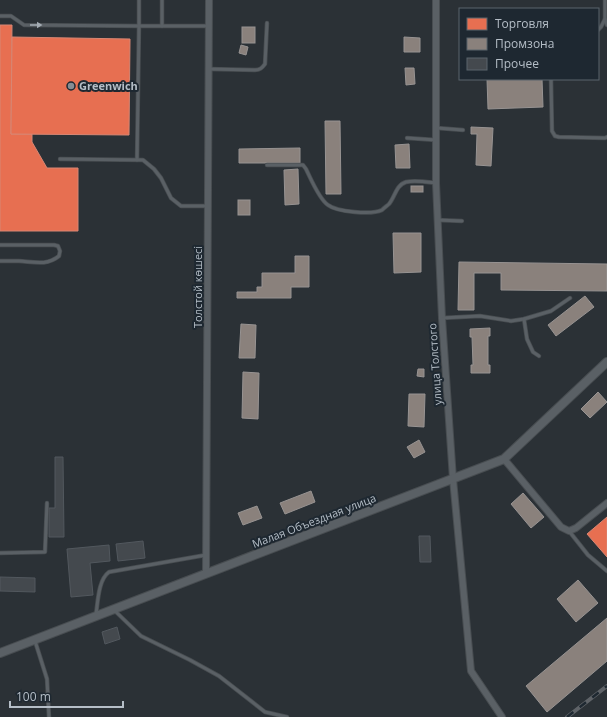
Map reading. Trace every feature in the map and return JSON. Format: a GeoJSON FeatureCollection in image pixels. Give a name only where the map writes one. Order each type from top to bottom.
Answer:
{"type":"FeatureCollection","features":[{"type":"Feature","properties":{"kind":"street","name":"Толстой көшесі"},"geometry":{"type":"LineString","coordinates":[[206,574],[210,69],[209,0]]}},
{"type":"Feature","properties":{"kind":"street","name":"улица Толстого"},"geometry":{"type":"LineString","coordinates":[[436,0],[437,220],[453,479],[471,672],[502,717]]}},
{"type":"Feature","properties":{"kind":"street","name":"Малая Объездная улица"},"geometry":{"type":"LineString","coordinates":[[0,653],[504,459],[607,362]]}},
{"type":"Feature","properties":{"kind":"street"},"geometry":{"type":"LineString","coordinates":[[504,459],[561,527],[569,531],[576,528],[607,503]]}},
{"type":"Feature","properties":{"kind":"lane"},"geometry":{"type":"LineString","coordinates":[[137,160],[139,0]]}},
{"type":"Feature","properties":{"kind":"lane"},"geometry":{"type":"LineString","coordinates":[[162,0],[162,26]]}},
{"type":"Feature","properties":{"kind":"lane"},"geometry":{"type":"LineString","coordinates":[[605,0],[605,19],[607,25]]}},
{"type":"Feature","properties":{"kind":"lane"},"geometry":{"type":"LineString","coordinates":[[0,16],[11,16],[24,25],[209,26]]}},
{"type":"Feature","properties":{"kind":"lane"},"geometry":{"type":"LineString","coordinates":[[599,29],[605,19]]}},
{"type":"Feature","properties":{"kind":"lane"},"geometry":{"type":"LineString","coordinates":[[210,69],[258,70],[263,68],[265,64],[267,23]]}},
{"type":"Feature","properties":{"kind":"lane"},"geometry":{"type":"LineString","coordinates":[[551,80],[552,131],[554,136],[607,137]]}},
{"type":"Feature","properties":{"kind":"lane"},"geometry":{"type":"LineString","coordinates":[[436,128],[463,130]]}},
{"type":"Feature","properties":{"kind":"lane"},"geometry":{"type":"LineString","coordinates":[[407,138],[436,140]]}},
{"type":"Feature","properties":{"kind":"lane"},"geometry":{"type":"LineString","coordinates":[[60,159],[143,160],[154,169],[161,178],[171,198],[181,206],[209,206]]}},
{"type":"Feature","properties":{"kind":"lane"},"geometry":{"type":"LineString","coordinates":[[267,165],[302,165],[306,169],[322,198],[328,205],[336,209],[356,212],[373,212],[383,209],[389,203],[399,186],[404,182],[436,183]]}},
{"type":"Feature","properties":{"kind":"lane"},"geometry":{"type":"LineString","coordinates":[[437,220],[462,221]]}},
{"type":"Feature","properties":{"kind":"lane"},"geometry":{"type":"LineString","coordinates":[[0,245],[54,244],[58,246],[60,250],[59,256],[50,262],[39,263],[0,261]]}},
{"type":"Feature","properties":{"kind":"lane"},"geometry":{"type":"LineString","coordinates":[[442,318],[480,316],[511,321],[524,319],[552,311],[570,298]]}},
{"type":"Feature","properties":{"kind":"lane"},"geometry":{"type":"LineString","coordinates":[[524,319],[527,339],[533,352],[539,356]]}},
{"type":"Feature","properties":{"kind":"lane"},"geometry":{"type":"LineString","coordinates":[[0,552],[45,552],[47,503]]}},
{"type":"Feature","properties":{"kind":"lane"},"geometry":{"type":"LineString","coordinates":[[569,531],[588,555],[607,571]]}},
{"type":"Feature","properties":{"kind":"lane"},"geometry":{"type":"LineString","coordinates":[[96,616],[101,583],[105,575],[109,572],[206,555]]}},
{"type":"Feature","properties":{"kind":"lane"},"geometry":{"type":"LineString","coordinates":[[114,609],[141,636],[219,676],[265,712],[287,717]]}},
{"type":"Feature","properties":{"kind":"lane"},"geometry":{"type":"LineString","coordinates":[[35,640],[47,679],[49,717]]}},
{"type":"Feature","properties":{"kind":"building: Торговля"},"geometry":{"type":"Polygon","coordinates":[[[0,25],[12,25],[11,134],[32,134],[32,142],[47,168],[78,168],[78,231],[0,231],[0,25]]]}},
{"type":"Feature","properties":{"kind":"building: Торговля","name":"Greenwich"},"geometry":{"type":"Polygon","coordinates":[[[12,37],[130,39],[129,135],[11,134],[12,37]]]}},
{"type":"Feature","properties":{"kind":"building: Торговля"},"geometry":{"type":"Polygon","coordinates":[[[607,517],[607,557],[587,534],[607,517]]]}},
{"type":"Feature","properties":{"kind":"building: Промзона"},"geometry":{"type":"Polygon","coordinates":[[[242,27],[255,27],[255,43],[242,43],[242,27]]]}},
{"type":"Feature","properties":{"kind":"building: Промзона"},"geometry":{"type":"Polygon","coordinates":[[[404,37],[420,38],[420,52],[404,52],[404,37]]]}},
{"type":"Feature","properties":{"kind":"building: Промзона"},"geometry":{"type":"Polygon","coordinates":[[[241,45],[248,47],[246,55],[239,53],[241,45]]]}},
{"type":"Feature","properties":{"kind":"building: Промзона"},"geometry":{"type":"Polygon","coordinates":[[[405,68],[414,68],[415,84],[406,85],[405,68]]]}},
{"type":"Feature","properties":{"kind":"building: Промзона"},"geometry":{"type":"Polygon","coordinates":[[[487,80],[542,80],[543,107],[488,109],[487,80]]]}},
{"type":"Feature","properties":{"kind":"building: Промзона"},"geometry":{"type":"Polygon","coordinates":[[[325,121],[340,121],[341,194],[326,194],[325,121]]]}},
{"type":"Feature","properties":{"kind":"building: Промзона"},"geometry":{"type":"Polygon","coordinates":[[[471,127],[493,128],[491,166],[476,165],[477,134],[471,134],[471,127]]]}},
{"type":"Feature","properties":{"kind":"building: Промзона"},"geometry":{"type":"Polygon","coordinates":[[[409,144],[410,168],[396,168],[395,145],[409,144]]]}},
{"type":"Feature","properties":{"kind":"building: Промзона"},"geometry":{"type":"Polygon","coordinates":[[[300,148],[300,163],[239,163],[239,149],[300,148]]]}},
{"type":"Feature","properties":{"kind":"building: Промзона"},"geometry":{"type":"Polygon","coordinates":[[[298,169],[299,204],[285,205],[284,170],[298,169]]]}},
{"type":"Feature","properties":{"kind":"building: Промзона"},"geometry":{"type":"Polygon","coordinates":[[[411,186],[423,186],[423,192],[411,192],[411,186]]]}},
{"type":"Feature","properties":{"kind":"building: Промзона"},"geometry":{"type":"Polygon","coordinates":[[[238,200],[250,200],[250,215],[238,215],[238,200]]]}},
{"type":"Feature","properties":{"kind":"building: Промзона"},"geometry":{"type":"Polygon","coordinates":[[[393,233],[421,233],[421,272],[394,273],[393,233]]]}},
{"type":"Feature","properties":{"kind":"building: Промзона"},"geometry":{"type":"Polygon","coordinates":[[[295,256],[309,256],[309,287],[291,287],[291,298],[237,298],[237,292],[257,292],[257,287],[262,287],[262,273],[295,273],[295,256]]]}},
{"type":"Feature","properties":{"kind":"building: Промзона"},"geometry":{"type":"Polygon","coordinates":[[[459,262],[607,264],[607,291],[501,290],[501,273],[474,273],[474,310],[458,310],[459,262]]]}},
{"type":"Feature","properties":{"kind":"building: Промзона"},"geometry":{"type":"Polygon","coordinates":[[[585,296],[594,307],[556,336],[548,325],[585,296]]]}},
{"type":"Feature","properties":{"kind":"building: Промзона"},"geometry":{"type":"Polygon","coordinates":[[[241,324],[256,325],[255,358],[239,358],[241,324]]]}},
{"type":"Feature","properties":{"kind":"building: Промзона"},"geometry":{"type":"Polygon","coordinates":[[[490,328],[490,336],[488,336],[488,365],[490,365],[490,373],[471,373],[471,365],[473,365],[472,337],[470,337],[470,329],[490,328]]]}},
{"type":"Feature","properties":{"kind":"building: Промзона"},"geometry":{"type":"Polygon","coordinates":[[[418,369],[424,369],[424,377],[417,376],[418,369]]]}},
{"type":"Feature","properties":{"kind":"building: Промзона"},"geometry":{"type":"Polygon","coordinates":[[[243,372],[259,373],[258,419],[242,418],[243,372]]]}},
{"type":"Feature","properties":{"kind":"building: Промзона"},"geometry":{"type":"Polygon","coordinates":[[[598,392],[607,402],[590,418],[581,409],[598,392]]]}},
{"type":"Feature","properties":{"kind":"building: Промзона"},"geometry":{"type":"Polygon","coordinates":[[[409,394],[425,394],[424,427],[408,426],[409,394]]]}},
{"type":"Feature","properties":{"kind":"building: Промзона"},"geometry":{"type":"Polygon","coordinates":[[[419,440],[425,452],[414,458],[407,447],[419,440]]]}},
{"type":"Feature","properties":{"kind":"building: Промзона"},"geometry":{"type":"Polygon","coordinates":[[[311,491],[315,502],[285,514],[280,503],[311,491]]]}},
{"type":"Feature","properties":{"kind":"building: Промзона"},"geometry":{"type":"Polygon","coordinates":[[[523,493],[544,517],[531,528],[511,504],[523,493]]]}},
{"type":"Feature","properties":{"kind":"building: Промзона"},"geometry":{"type":"Polygon","coordinates":[[[257,506],[262,518],[243,525],[238,513],[257,506]]]}},
{"type":"Feature","properties":{"kind":"building: Промзона"},"geometry":{"type":"Polygon","coordinates":[[[578,580],[598,603],[576,622],[557,599],[578,580]]]}},
{"type":"Feature","properties":{"kind":"building: Промзона"},"geometry":{"type":"Polygon","coordinates":[[[607,618],[607,661],[547,712],[526,686],[607,618]]]}},
{"type":"Feature","properties":{"kind":"building: Прочее"},"geometry":{"type":"Polygon","coordinates":[[[55,457],[63,457],[64,537],[49,537],[49,508],[55,508],[55,457]]]}},
{"type":"Feature","properties":{"kind":"building: Прочее"},"geometry":{"type":"Polygon","coordinates":[[[419,536],[430,536],[431,562],[420,562],[419,536]]]}},
{"type":"Feature","properties":{"kind":"building: Прочее"},"geometry":{"type":"Polygon","coordinates":[[[143,541],[145,558],[118,561],[116,544],[143,541]]]}},
{"type":"Feature","properties":{"kind":"building: Прочее"},"geometry":{"type":"Polygon","coordinates":[[[109,545],[110,561],[90,563],[93,595],[71,597],[67,549],[109,545]]]}},
{"type":"Feature","properties":{"kind":"building: Прочее"},"geometry":{"type":"Polygon","coordinates":[[[0,577],[35,578],[35,592],[0,591],[0,577]]]}},
{"type":"Feature","properties":{"kind":"building: Прочее"},"geometry":{"type":"Polygon","coordinates":[[[117,627],[120,639],[105,644],[102,632],[117,627]]]}},
{"type":"Feature","properties":{"kind":"railway"},"geometry":{"type":"LineString","coordinates":[[567,717],[607,686]]}},
{"type":"Feature","properties":{"kind":"place","name":"Greenwich"},"geometry":{"type":"Point","coordinates":[71,86]}}]}
